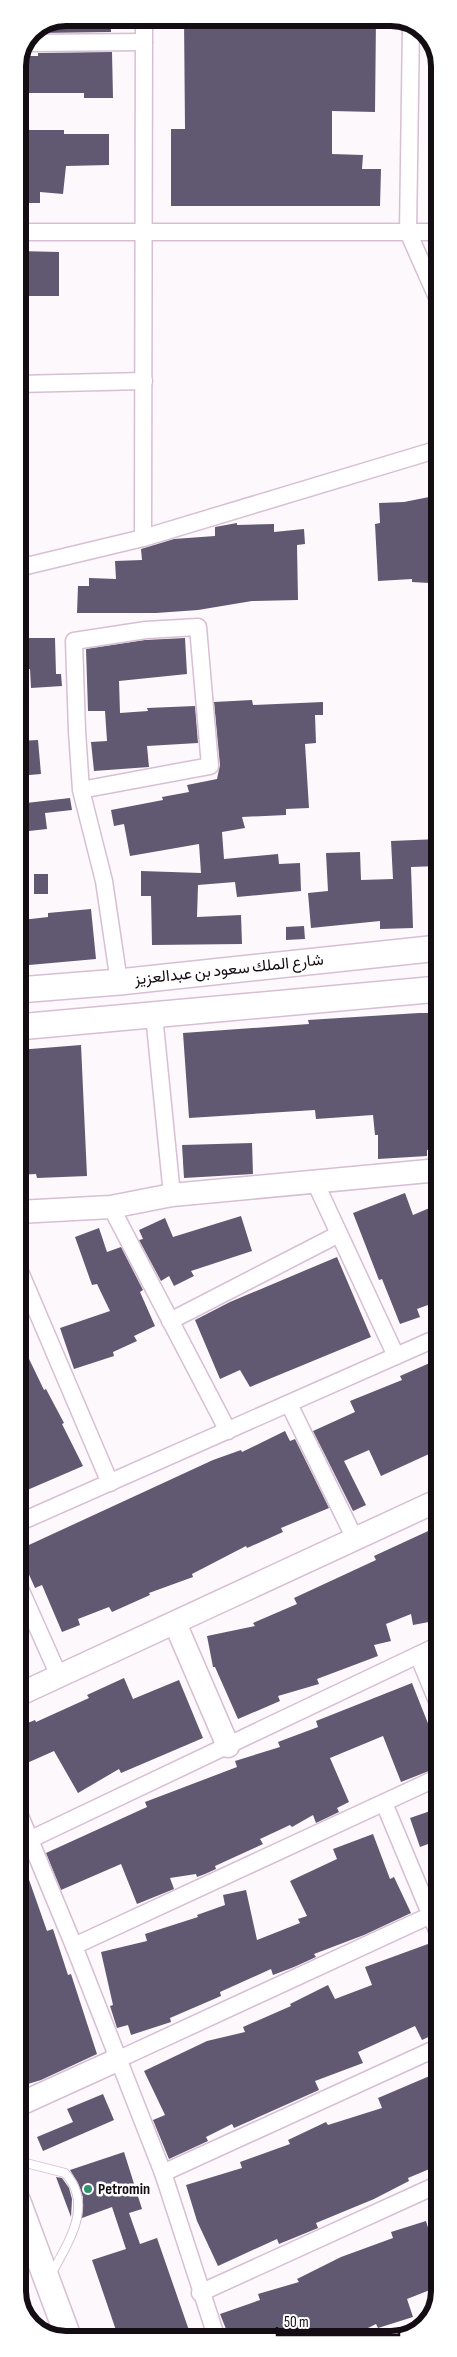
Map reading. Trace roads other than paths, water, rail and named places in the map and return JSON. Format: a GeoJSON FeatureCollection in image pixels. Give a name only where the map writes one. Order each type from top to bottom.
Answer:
{"type":"FeatureCollection","features":[{"type":"Feature","properties":{"kind":"main road","name":"شارع الملك سعود بن عبدالعزيز"},"geometry":{"type":"LineString","coordinates":[[26,989],[118,982],[430,949]]}},
{"type":"Feature","properties":{"kind":"main road"},"geometry":{"type":"LineString","coordinates":[[26,1026],[430,990]]}},
{"type":"Feature","properties":{"kind":"main road"},"geometry":{"type":"LineString","coordinates":[[27,2226],[66,2331]]}},
{"type":"Feature","properties":{"kind":"street"},"geometry":{"type":"LineString","coordinates":[[143,538],[144,26]]}},
{"type":"Feature","properties":{"kind":"street"},"geometry":{"type":"LineString","coordinates":[[411,32],[408,232],[430,282]]}},
{"type":"Feature","properties":{"kind":"street"},"geometry":{"type":"LineString","coordinates":[[34,43],[144,42]]}},
{"type":"Feature","properties":{"kind":"street"},"geometry":{"type":"LineString","coordinates":[[26,232],[430,232]]}},
{"type":"Feature","properties":{"kind":"street"},"geometry":{"type":"LineString","coordinates":[[26,384],[144,381]]}},
{"type":"Feature","properties":{"kind":"street"},"geometry":{"type":"LineString","coordinates":[[26,566],[143,538],[430,452]]}},
{"type":"Feature","properties":{"kind":"street"},"geometry":{"type":"LineString","coordinates":[[81,790],[210,766],[198,627],[146,630],[74,641],[76,731],[81,790],[104,881],[118,982]]}},
{"type":"Feature","properties":{"kind":"street"},"geometry":{"type":"LineString","coordinates":[[154,1016],[172,1196]]}},
{"type":"Feature","properties":{"kind":"street"},"geometry":{"type":"LineString","coordinates":[[27,1212],[111,1207],[172,1196],[430,1171]]}},
{"type":"Feature","properties":{"kind":"street"},"geometry":{"type":"LineString","coordinates":[[315,1182],[396,1356]]}},
{"type":"Feature","properties":{"kind":"street"},"geometry":{"type":"LineString","coordinates":[[111,1207],[228,1431]]}},
{"type":"Feature","properties":{"kind":"street"},"geometry":{"type":"LineString","coordinates":[[170,1321],[340,1234]]}},
{"type":"Feature","properties":{"kind":"street"},"geometry":{"type":"LineString","coordinates":[[27,1287],[110,1483]]}},
{"type":"Feature","properties":{"kind":"street"},"geometry":{"type":"LineString","coordinates":[[27,1519],[431,1342]]}},
{"type":"Feature","properties":{"kind":"street"},"geometry":{"type":"LineString","coordinates":[[289,1404],[355,1539]]}},
{"type":"Feature","properties":{"kind":"street"},"geometry":{"type":"LineString","coordinates":[[27,1691],[431,1504]]}},
{"type":"Feature","properties":{"kind":"street"},"geometry":{"type":"LineString","coordinates":[[27,1603],[59,1676]]}},
{"type":"Feature","properties":{"kind":"street"},"geometry":{"type":"LineString","coordinates":[[174,1623],[228,1746]]}},
{"type":"Feature","properties":{"kind":"street"},"geometry":{"type":"LineString","coordinates":[[31,1839],[431,1649]]}},
{"type":"Feature","properties":{"kind":"street"},"geometry":{"type":"LineString","coordinates":[[418,1655],[431,1686]]}},
{"type":"Feature","properties":{"kind":"street"},"geometry":{"type":"LineString","coordinates":[[74,1946],[431,1781]]}},
{"type":"Feature","properties":{"kind":"street"},"geometry":{"type":"LineString","coordinates":[[384,1803],[431,1915]]}},
{"type":"Feature","properties":{"kind":"street"},"geometry":{"type":"LineString","coordinates":[[27,1830],[162,2173],[214,2331]]}},
{"type":"Feature","properties":{"kind":"street"},"geometry":{"type":"LineString","coordinates":[[27,2101],[431,1915]]}},
{"type":"Feature","properties":{"kind":"street"},"geometry":{"type":"LineString","coordinates":[[162,2173],[431,2052]]}},
{"type":"Feature","properties":{"kind":"street"},"geometry":{"type":"LineString","coordinates":[[200,2293],[431,2192]]}},
{"type":"Feature","properties":{"kind":"lane"},"geometry":{"type":"LineString","coordinates":[[27,2163],[65,2173],[71,2179],[79,2208],[78,2220],[47,2281]]}},
{"type":"Feature","properties":{"kind":"place","name":"Petromin"},"geometry":{"type":"Point","coordinates":[88,2189]}}]}
